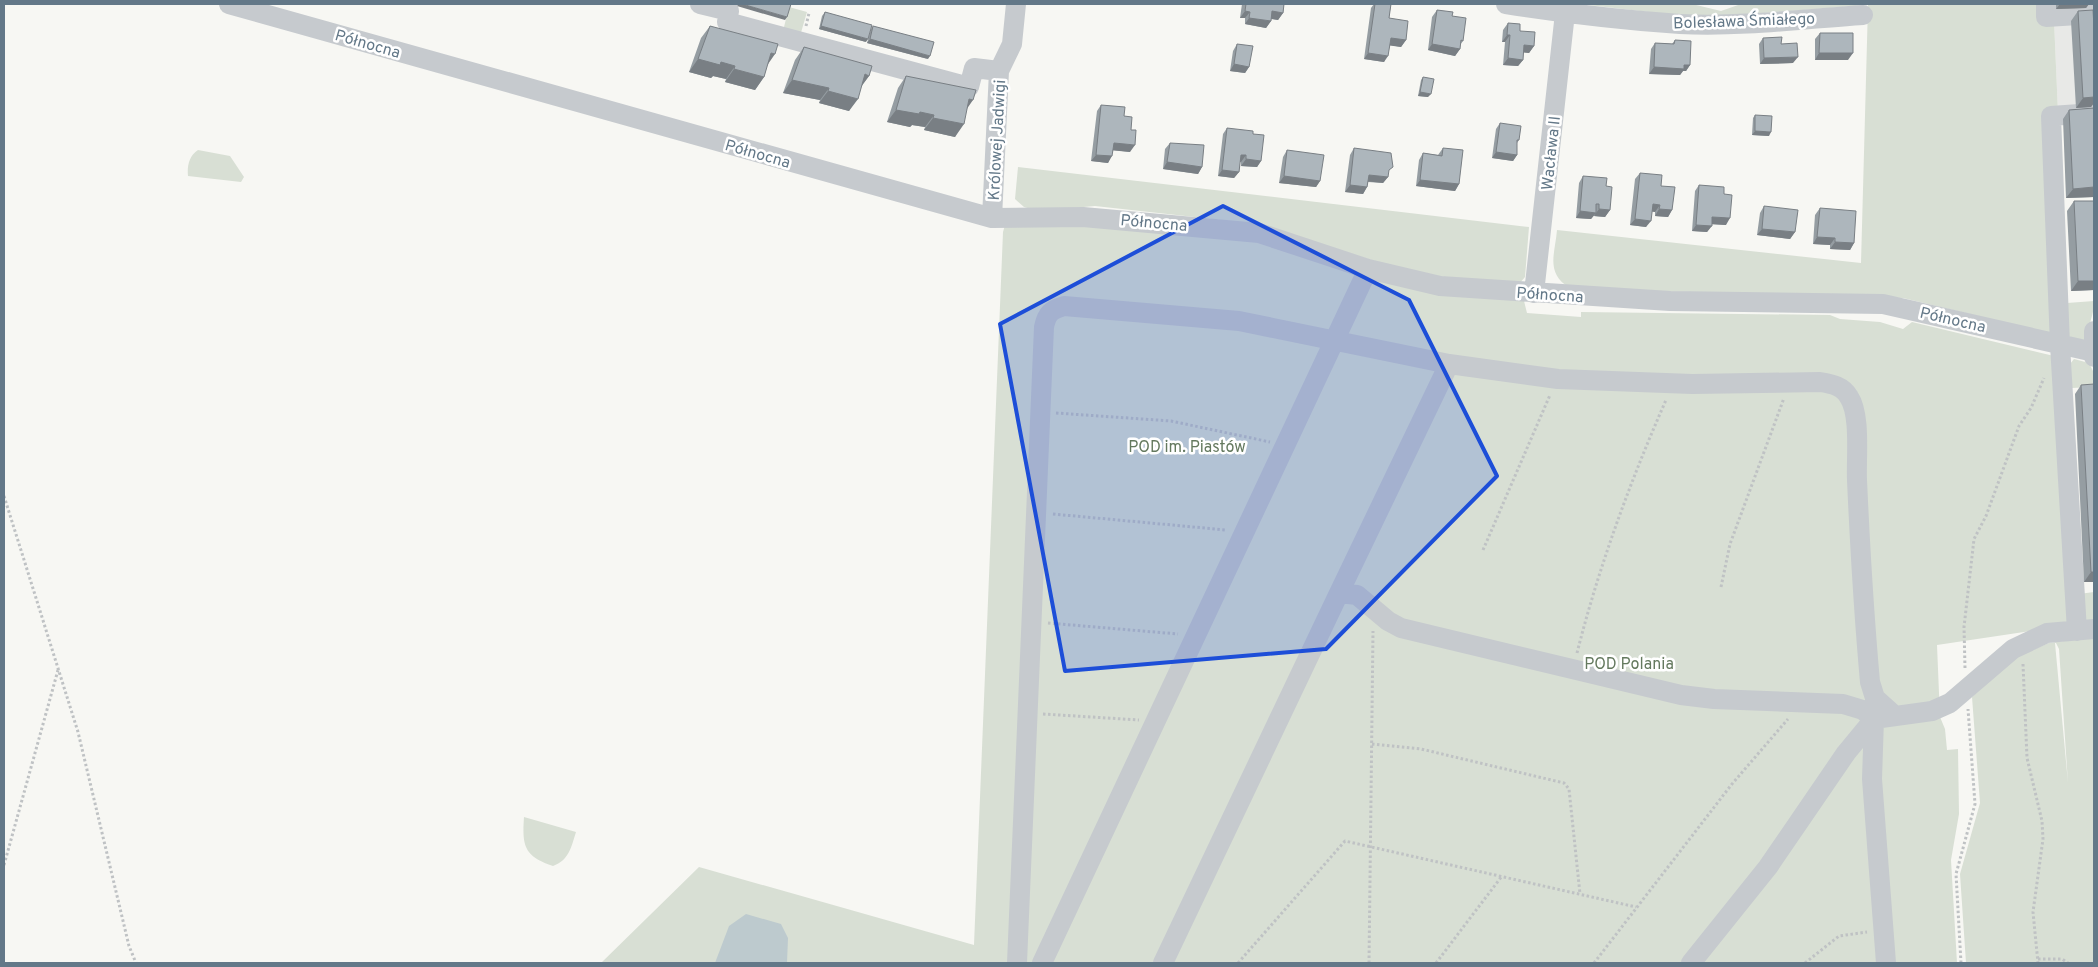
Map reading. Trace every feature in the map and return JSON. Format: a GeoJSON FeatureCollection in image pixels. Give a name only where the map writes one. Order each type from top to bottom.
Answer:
{"type":"FeatureCollection","features":[{"type":"Feature","properties":{"kind":"street","name":"Północna"},"geometry":{"type":"LineString","coordinates":[[229,4],[992,218],[1083,217],[1259,233],[1368,269],[1440,286],[1670,300],[1883,304],[2061,351],[2094,352]]}},
{"type":"Feature","properties":{"kind":"street"},"geometry":{"type":"LineString","coordinates":[[700,4],[729,11],[727,22],[969,87],[974,68],[999,72]]}},
{"type":"Feature","properties":{"kind":"street","name":"Królowej Jadwigi"},"geometry":{"type":"LineString","coordinates":[[992,218],[999,72],[1012,44],[1016,4]]}},
{"type":"Feature","properties":{"kind":"street","name":"Bolesława Śmiałego"},"geometry":{"type":"LineString","coordinates":[[1506,4],[1565,13],[1681,24],[1863,15]]}},
{"type":"Feature","properties":{"kind":"street"},"geometry":{"type":"LineString","coordinates":[[2046,4],[2046,17],[2094,14]]}},
{"type":"Feature","properties":{"kind":"street","name":"Wacława II"},"geometry":{"type":"LineString","coordinates":[[1534,293],[1565,13]]}},
{"type":"Feature","properties":{"kind":"street"},"geometry":{"type":"LineString","coordinates":[[1691,963],[1768,867],[1846,753],[1874,719],[1932,711],[1950,703],[1966,687],[2013,649],[2047,633],[2086,630],[2061,351],[2065,207],[2051,116],[2094,113]]}},
{"type":"Feature","properties":{"kind":"street"},"geometry":{"type":"LineString","coordinates":[[1042,963],[1368,269]]}},
{"type":"Feature","properties":{"kind":"street"},"geometry":{"type":"LineString","coordinates":[[1017,963],[1044,327],[1047,316],[1052,310],[1064,306],[1240,321],[1336,339],[1449,364],[1558,378],[1673,383],[1789,384],[1820,382],[1833,384],[1843,389],[1853,405],[1870,682],[1875,698],[1895,716]]}},
{"type":"Feature","properties":{"kind":"street"},"geometry":{"type":"LineString","coordinates":[[2094,331],[2094,357]]}},
{"type":"Feature","properties":{"kind":"street"},"geometry":{"type":"LineString","coordinates":[[1163,963],[1449,364]]}},
{"type":"Feature","properties":{"kind":"street"},"geometry":{"type":"LineString","coordinates":[[1339,593],[1357,595],[1384,618],[1401,628],[1681,695],[1714,699],[1843,704],[1863,710],[1874,719]]}},
{"type":"Feature","properties":{"kind":"street"},"geometry":{"type":"LineString","coordinates":[[1874,719],[1872,779],[1885,929],[1886,963]]}},
{"type":"Feature","properties":{"kind":"path"},"geometry":{"type":"LineString","coordinates":[[1961,963],[1956,874],[1975,804],[1966,687],[1964,627],[1974,539],[1986,516],[2019,426],[2031,408],[2048,368],[2061,351]]}},
{"type":"Feature","properties":{"kind":"path"},"geometry":{"type":"LineString","coordinates":[[1483,550],[1558,378]]}},
{"type":"Feature","properties":{"kind":"path"},"geometry":{"type":"LineString","coordinates":[[1573,668],[1591,600],[1612,533],[1673,383]]}},
{"type":"Feature","properties":{"kind":"path"},"geometry":{"type":"LineString","coordinates":[[1721,587],[1730,544],[1789,384]]}},
{"type":"Feature","properties":{"kind":"path"},"geometry":{"type":"LineString","coordinates":[[1040,412],[1171,421],[1286,445]]}},
{"type":"Feature","properties":{"kind":"path"},"geometry":{"type":"LineString","coordinates":[[4,496],[78,732],[127,938],[136,963]]}},
{"type":"Feature","properties":{"kind":"path"},"geometry":{"type":"LineString","coordinates":[[1035,512],[1245,532]]}},
{"type":"Feature","properties":{"kind":"path"},"geometry":{"type":"LineString","coordinates":[[1368,963],[1374,629],[1384,618]]}},
{"type":"Feature","properties":{"kind":"path"},"geometry":{"type":"LineString","coordinates":[[1032,622],[1196,636]]}},
{"type":"Feature","properties":{"kind":"path"},"geometry":{"type":"LineString","coordinates":[[2024,644],[2024,730],[2027,758],[2042,821],[2043,839],[2034,912],[2038,961],[2062,959],[2068,963]]}},
{"type":"Feature","properties":{"kind":"path"},"geometry":{"type":"LineString","coordinates":[[4,865],[58,669]]}},
{"type":"Feature","properties":{"kind":"path"},"geometry":{"type":"LineString","coordinates":[[1594,963],[1732,784],[1804,701]]}},
{"type":"Feature","properties":{"kind":"path"},"geometry":{"type":"LineString","coordinates":[[1027,714],[1157,721]]}},
{"type":"Feature","properties":{"kind":"path"},"geometry":{"type":"LineString","coordinates":[[1372,744],[1420,749],[1564,782],[1569,789],[1580,894]]}},
{"type":"Feature","properties":{"kind":"path"},"geometry":{"type":"LineString","coordinates":[[1238,963],[1345,841],[1636,907]]}},
{"type":"Feature","properties":{"kind":"path"},"geometry":{"type":"LineString","coordinates":[[1436,963],[1502,876]]}},
{"type":"Feature","properties":{"kind":"path"},"geometry":{"type":"LineString","coordinates":[[1805,963],[1839,936],[1885,929]]}},
{"type":"Feature","properties":{"kind":"highlighted area"},"geometry":{"type":"Polygon","coordinates":[[[1223,206],[1409,300],[1497,476],[1326,649],[1065,671],[1000,324],[1223,206]]]}},
{"type":"Feature","properties":{"kind":"shaded area"},"geometry":{"type":"Polygon","coordinates":[[[2094,17],[2094,110],[2058,113],[2054,20],[2094,17]]]}},
{"type":"Feature","properties":{"kind":"shaded area"},"geometry":{"type":"Polygon","coordinates":[[[746,914],[781,924],[788,938],[787,963],[715,963],[729,926],[746,914]]]}},
{"type":"Feature","properties":{"kind":"green space"},"geometry":{"type":"Polygon","coordinates":[[[1580,4],[1692,4],[1721,11],[1741,4],[2040,4],[2054,20],[2058,113],[2053,334],[1903,298],[1665,293],[1570,288],[1562,282],[1554,269],[1553,262],[1557,230],[1861,263],[1868,5],[1714,17],[1666,14],[1580,4]]]}},
{"type":"Feature","properties":{"kind":"green space"},"geometry":{"type":"Polygon","coordinates":[[[789,7],[807,12],[800,36],[783,31],[789,7]]]}},
{"type":"Feature","properties":{"kind":"green space"},"geometry":{"type":"Polygon","coordinates":[[[198,150],[230,156],[244,177],[241,182],[188,176],[189,162],[192,155],[198,150]]]}},
{"type":"Feature","properties":{"kind":"green space"},"geometry":{"type":"Polygon","coordinates":[[[1018,167],[1529,227],[1525,277],[1519,284],[1437,277],[1371,260],[1258,224],[1095,206],[1038,211],[1024,207],[1015,199],[1018,167]]]}},
{"type":"Feature","properties":{"kind":"green space"},"geometry":{"type":"Polygon","coordinates":[[[1076,223],[1254,240],[1373,278],[1524,301],[1527,313],[1581,317],[1581,312],[1830,315],[1840,319],[1880,322],[1903,329],[1912,322],[2058,357],[2071,625],[1937,645],[1940,717],[1945,729],[1947,750],[1958,749],[1959,814],[1951,860],[1957,963],[601,963],[699,867],[974,945],[1003,232],[1005,225],[1076,223]]]}},
{"type":"Feature","properties":{"kind":"green space"},"geometry":{"type":"Polygon","coordinates":[[[2094,301],[2085,343],[2069,338],[2067,303],[2094,301]]]}},
{"type":"Feature","properties":{"kind":"green space"},"geometry":{"type":"Polygon","coordinates":[[[2074,359],[2089,363],[2094,373],[2094,387],[2072,388],[2070,364],[2074,359]]]}},
{"type":"Feature","properties":{"kind":"green space"},"geometry":{"type":"Polygon","coordinates":[[[2094,592],[2094,623],[2087,623],[2079,594],[2094,592]]]}},
{"type":"Feature","properties":{"kind":"green space"},"geometry":{"type":"Polygon","coordinates":[[[2094,637],[2094,963],[1966,963],[1960,874],[1980,803],[1972,697],[2014,658],[2049,643],[2094,637]],[[2055,643],[2068,783],[2059,649],[2055,643]]]}},
{"type":"Feature","properties":{"kind":"green space"},"geometry":{"type":"Polygon","coordinates":[[[524,817],[576,832],[569,853],[563,860],[553,866],[531,854],[525,843],[524,817]]]}},
{"type":"Feature","properties":{"kind":"building"},"geometry":{"type":"Polygon","coordinates":[[[742,4],[791,4],[787,17],[742,4]]]}},
{"type":"Feature","properties":{"kind":"building"},"geometry":{"type":"Polygon","coordinates":[[[1246,4],[1284,4],[1283,13],[1272,11],[1271,21],[1249,18],[1250,12],[1245,11],[1246,4]]]}},
{"type":"Feature","properties":{"kind":"building"},"geometry":{"type":"Polygon","coordinates":[[[1375,4],[1391,4],[1389,18],[1408,21],[1406,40],[1391,38],[1388,56],[1368,53],[1375,4]]]}},
{"type":"Feature","properties":{"kind":"building"},"geometry":{"type":"Polygon","coordinates":[[[1437,10],[1453,12],[1452,16],[1466,18],[1460,49],[1432,44],[1437,10]]]}},
{"type":"Feature","properties":{"kind":"building"},"geometry":{"type":"Polygon","coordinates":[[[2093,10],[2094,97],[2083,98],[2078,11],[2093,10]]]}},
{"type":"Feature","properties":{"kind":"building"},"geometry":{"type":"Polygon","coordinates":[[[825,12],[872,25],[868,39],[821,26],[825,12]]]}},
{"type":"Feature","properties":{"kind":"building"},"geometry":{"type":"Polygon","coordinates":[[[1508,23],[1520,24],[1520,31],[1535,32],[1534,46],[1524,45],[1523,60],[1508,58],[1510,35],[1507,35],[1508,23]]]}},
{"type":"Feature","properties":{"kind":"building"},"geometry":{"type":"Polygon","coordinates":[[[710,26],[778,44],[775,54],[771,53],[764,77],[734,69],[735,66],[721,62],[720,65],[698,59],[710,26]]]}},
{"type":"Feature","properties":{"kind":"building"},"geometry":{"type":"Polygon","coordinates":[[[873,26],[934,42],[930,56],[870,39],[873,26]]]}},
{"type":"Feature","properties":{"kind":"building"},"geometry":{"type":"Polygon","coordinates":[[[1820,33],[1853,33],[1853,53],[1819,53],[1820,33]]]}},
{"type":"Feature","properties":{"kind":"building"},"geometry":{"type":"Polygon","coordinates":[[[1782,37],[1781,44],[1797,43],[1798,57],[1764,58],[1763,38],[1782,37]]]}},
{"type":"Feature","properties":{"kind":"building"},"geometry":{"type":"Polygon","coordinates":[[[1675,40],[1691,41],[1690,65],[1684,65],[1684,69],[1654,67],[1655,43],[1674,44],[1675,40]]]}},
{"type":"Feature","properties":{"kind":"building"},"geometry":{"type":"Polygon","coordinates":[[[1237,44],[1253,46],[1249,67],[1234,64],[1237,44]]]}},
{"type":"Feature","properties":{"kind":"building"},"geometry":{"type":"Polygon","coordinates":[[[804,47],[872,66],[869,76],[865,74],[858,99],[828,91],[829,88],[792,80],[804,47]]]}},
{"type":"Feature","properties":{"kind":"building"},"geometry":{"type":"Polygon","coordinates":[[[906,76],[976,90],[973,100],[969,99],[964,124],[933,118],[934,115],[920,112],[919,114],[896,110],[906,76]]]}},
{"type":"Feature","properties":{"kind":"building"},"geometry":{"type":"Polygon","coordinates":[[[1423,77],[1434,79],[1431,94],[1420,92],[1423,77]]]}},
{"type":"Feature","properties":{"kind":"building"},"geometry":{"type":"Polygon","coordinates":[[[1101,105],[1125,107],[1124,116],[1132,117],[1131,130],[1136,130],[1135,145],[1114,143],[1112,156],[1096,155],[1101,105]]]}},
{"type":"Feature","properties":{"kind":"building"},"geometry":{"type":"Polygon","coordinates":[[[2094,108],[2094,187],[2073,189],[2069,110],[2094,108]]]}},
{"type":"Feature","properties":{"kind":"building"},"geometry":{"type":"Polygon","coordinates":[[[1755,115],[1772,116],[1771,132],[1755,131],[1755,115]]]}},
{"type":"Feature","properties":{"kind":"building"},"geometry":{"type":"Polygon","coordinates":[[[1500,123],[1521,126],[1519,140],[1517,140],[1517,155],[1496,152],[1500,123]]]}},
{"type":"Feature","properties":{"kind":"building"},"geometry":{"type":"Polygon","coordinates":[[[1227,128],[1253,131],[1253,134],[1264,135],[1261,161],[1246,159],[1246,155],[1241,155],[1239,172],[1222,170],[1227,128]]]}},
{"type":"Feature","properties":{"kind":"building"},"geometry":{"type":"Polygon","coordinates":[[[1170,143],[1204,145],[1202,167],[1167,162],[1170,143]]]}},
{"type":"Feature","properties":{"kind":"building"},"geometry":{"type":"Polygon","coordinates":[[[1354,148],[1391,153],[1393,167],[1389,170],[1388,177],[1369,175],[1367,187],[1350,185],[1354,148]]]}},
{"type":"Feature","properties":{"kind":"building"},"geometry":{"type":"Polygon","coordinates":[[[1443,148],[1463,150],[1459,184],[1420,180],[1423,153],[1442,156],[1443,148]]]}},
{"type":"Feature","properties":{"kind":"building"},"geometry":{"type":"Polygon","coordinates":[[[1287,150],[1324,155],[1320,181],[1284,176],[1287,150]]]}},
{"type":"Feature","properties":{"kind":"building"},"geometry":{"type":"Polygon","coordinates":[[[1640,173],[1662,175],[1661,186],[1675,187],[1672,210],[1659,209],[1660,205],[1653,204],[1651,221],[1635,219],[1640,173]]]}},
{"type":"Feature","properties":{"kind":"building"},"geometry":{"type":"Polygon","coordinates":[[[1583,176],[1607,178],[1606,186],[1612,187],[1610,210],[1599,209],[1599,204],[1596,204],[1596,213],[1580,211],[1583,176]]]}},
{"type":"Feature","properties":{"kind":"building"},"geometry":{"type":"Polygon","coordinates":[[[1699,185],[1724,187],[1724,194],[1732,195],[1730,218],[1712,217],[1712,226],[1696,225],[1699,185]]]}},
{"type":"Feature","properties":{"kind":"building"},"geometry":{"type":"Polygon","coordinates":[[[2074,201],[2094,201],[2094,281],[2078,281],[2074,201]]]}},
{"type":"Feature","properties":{"kind":"building"},"geometry":{"type":"Polygon","coordinates":[[[1764,206],[1798,210],[1795,232],[1762,229],[1764,206]]]}},
{"type":"Feature","properties":{"kind":"building"},"geometry":{"type":"Polygon","coordinates":[[[1820,208],[1856,211],[1854,243],[1835,242],[1835,238],[1817,237],[1820,208]]]}},
{"type":"Feature","properties":{"kind":"building"},"geometry":{"type":"Polygon","coordinates":[[[2094,384],[2094,572],[2091,572],[2081,385],[2094,384]]]}},
{"type":"Feature","properties":{"kind":"park label","name":"POD im. Piastów"},"geometry":{"type":"Point","coordinates":[1187,446]}},
{"type":"Feature","properties":{"kind":"park label","name":"POD Polania"},"geometry":{"type":"Point","coordinates":[1629,663]}}]}
